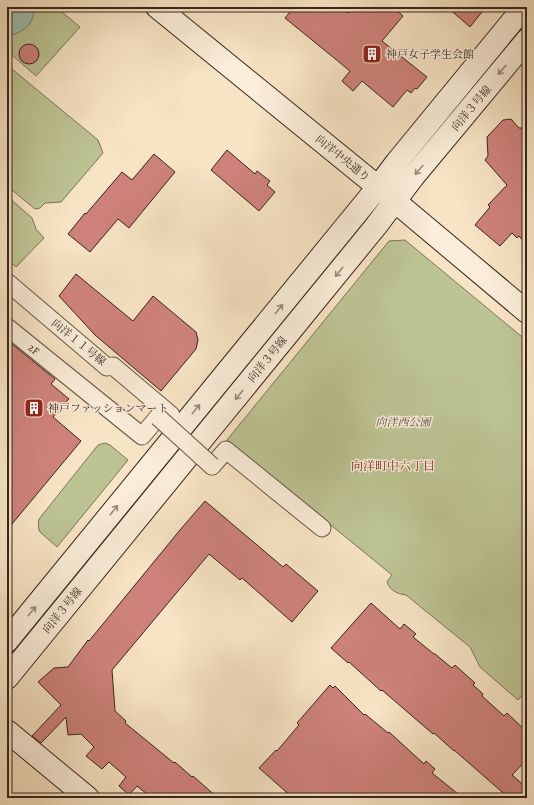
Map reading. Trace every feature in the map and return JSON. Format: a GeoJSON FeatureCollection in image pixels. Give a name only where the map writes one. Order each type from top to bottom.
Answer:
{"type":"FeatureCollection","features":[{"type":"Feature","properties":{"kind":"street","name":"向洋中央通り"},"geometry":{"type":"LineString","coordinates":[[157,7],[378,187],[527,312]]}},
{"type":"Feature","properties":{"kind":"street","name":"向洋３号線"},"geometry":{"type":"LineString","coordinates":[[7,641],[524,7]]}},
{"type":"Feature","properties":{"kind":"street","name":"向洋３号線"},"geometry":{"type":"LineString","coordinates":[[7,678],[376,226],[413,177],[527,40]]}},
{"type":"Feature","properties":{"kind":"street","name":"向洋１１号線"},"geometry":{"type":"LineString","coordinates":[[7,282],[109,368],[113,366],[165,416],[212,466],[226,450],[322,528]]}},
{"type":"Feature","properties":{"kind":"street","name":"2F"},"geometry":{"type":"LineString","coordinates":[[7,327],[142,436],[165,416]]}},
{"type":"Feature","properties":{"kind":"street"},"geometry":{"type":"LineString","coordinates":[[7,731],[88,798]]}},
{"type":"Feature","properties":{"kind":"green space"},"geometry":{"type":"Polygon","coordinates":[[[7,7],[56,7],[80,27],[36,76],[12,55],[7,61],[7,7]]]}},
{"type":"Feature","properties":{"kind":"green space"},"geometry":{"type":"Polygon","coordinates":[[[7,65],[98,140],[103,153],[61,202],[45,203],[40,208],[35,209],[7,186],[7,65]]]}},
{"type":"Feature","properties":{"kind":"green space"},"geometry":{"type":"Polygon","coordinates":[[[7,196],[32,218],[36,229],[44,238],[16,267],[7,259],[7,196]]]}},
{"type":"Feature","properties":{"kind":"green space"},"geometry":{"type":"Polygon","coordinates":[[[361,221],[365,225],[7,667],[7,658],[361,221]]]}},
{"type":"Feature","properties":{"kind":"green space","name":"向洋西公園"},"geometry":{"type":"Polygon","coordinates":[[[405,240],[527,341],[527,690],[518,700],[480,667],[470,647],[406,595],[392,590],[387,582],[392,575],[227,440],[389,241],[405,240]]]}},
{"type":"Feature","properties":{"kind":"green space"},"geometry":{"type":"Polygon","coordinates":[[[105,443],[110,445],[128,460],[57,547],[40,532],[38,526],[39,519],[98,445],[105,443]]]}},
{"type":"Feature","properties":{"kind":"shaded area"},"geometry":{"type":"Polygon","coordinates":[[[7,7],[34,7],[34,13],[27,27],[18,33],[7,36],[7,7]]]}},
{"type":"Feature","properties":{"kind":"building","name":"神戸女子学生会館"},"geometry":{"type":"Polygon","coordinates":[[[294,7],[341,7],[348,13],[352,7],[393,7],[403,16],[382,41],[427,77],[417,89],[415,88],[411,93],[407,90],[393,107],[362,81],[353,91],[342,81],[350,71],[285,18],[294,7]]]}},
{"type":"Feature","properties":{"kind":"building"},"geometry":{"type":"Polygon","coordinates":[[[447,7],[486,7],[470,27],[447,7]]]}},
{"type":"Feature","properties":{"kind":"building"},"geometry":{"type":"Polygon","coordinates":[[[25,44],[33,44],[39,50],[39,58],[33,64],[25,64],[19,58],[19,50],[25,44]]]}},
{"type":"Feature","properties":{"kind":"building"},"geometry":{"type":"Polygon","coordinates":[[[511,119],[519,128],[523,128],[527,132],[527,245],[519,236],[517,238],[512,233],[500,246],[475,225],[490,207],[488,205],[507,185],[485,160],[488,156],[487,137],[503,120],[511,119]]]}},
{"type":"Feature","properties":{"kind":"building"},"geometry":{"type":"Polygon","coordinates":[[[227,150],[255,174],[257,171],[270,181],[267,185],[275,192],[259,211],[211,170],[227,150]]]}},
{"type":"Feature","properties":{"kind":"building"},"geometry":{"type":"Polygon","coordinates":[[[154,154],[175,172],[129,228],[118,219],[90,252],[68,234],[122,172],[132,180],[154,154]]]}},
{"type":"Feature","properties":{"kind":"building"},"geometry":{"type":"Polygon","coordinates":[[[76,274],[133,321],[153,296],[196,332],[198,340],[196,349],[161,391],[95,335],[59,296],[76,274]]]}},
{"type":"Feature","properties":{"kind":"building","name":"神戸ファッションマート"},"geometry":{"type":"Polygon","coordinates":[[[7,340],[55,379],[51,384],[69,399],[53,417],[81,441],[7,530],[7,340]]]}},
{"type":"Feature","properties":{"kind":"building"},"geometry":{"type":"Polygon","coordinates":[[[205,501],[283,567],[286,564],[318,591],[292,622],[242,578],[240,580],[209,554],[112,670],[115,711],[126,721],[125,723],[174,763],[175,762],[192,777],[193,776],[218,798],[152,798],[137,786],[129,795],[119,786],[126,777],[109,762],[102,769],[86,756],[94,747],[81,734],[68,735],[66,717],[41,743],[32,736],[61,705],[38,682],[54,668],[68,667],[88,640],[89,641],[205,501]]]}},
{"type":"Feature","properties":{"kind":"building"},"geometry":{"type":"Polygon","coordinates":[[[371,603],[400,629],[404,624],[416,634],[413,637],[452,668],[455,665],[475,683],[473,685],[483,694],[482,696],[504,716],[507,713],[527,732],[527,759],[512,775],[527,788],[527,798],[509,798],[434,733],[433,734],[331,648],[371,603]]]}},
{"type":"Feature","properties":{"kind":"building"},"geometry":{"type":"Polygon","coordinates":[[[330,685],[333,688],[335,686],[364,715],[365,714],[388,733],[389,732],[424,764],[426,761],[435,769],[432,773],[463,798],[293,798],[259,768],[276,750],[277,751],[299,725],[297,723],[330,685]]]}},
{"type":"Feature","properties":{"kind":"place","name":"神戸女子学生会館"},"geometry":{"type":"Point","coordinates":[372,54]}},
{"type":"Feature","properties":{"kind":"place","name":"神戸ファッションマート"},"geometry":{"type":"Point","coordinates":[34,408]}},
{"type":"Feature","properties":{"kind":"district","name":"向洋町中六丁目"},"geometry":{"type":"Point","coordinates":[393,466]}}]}
